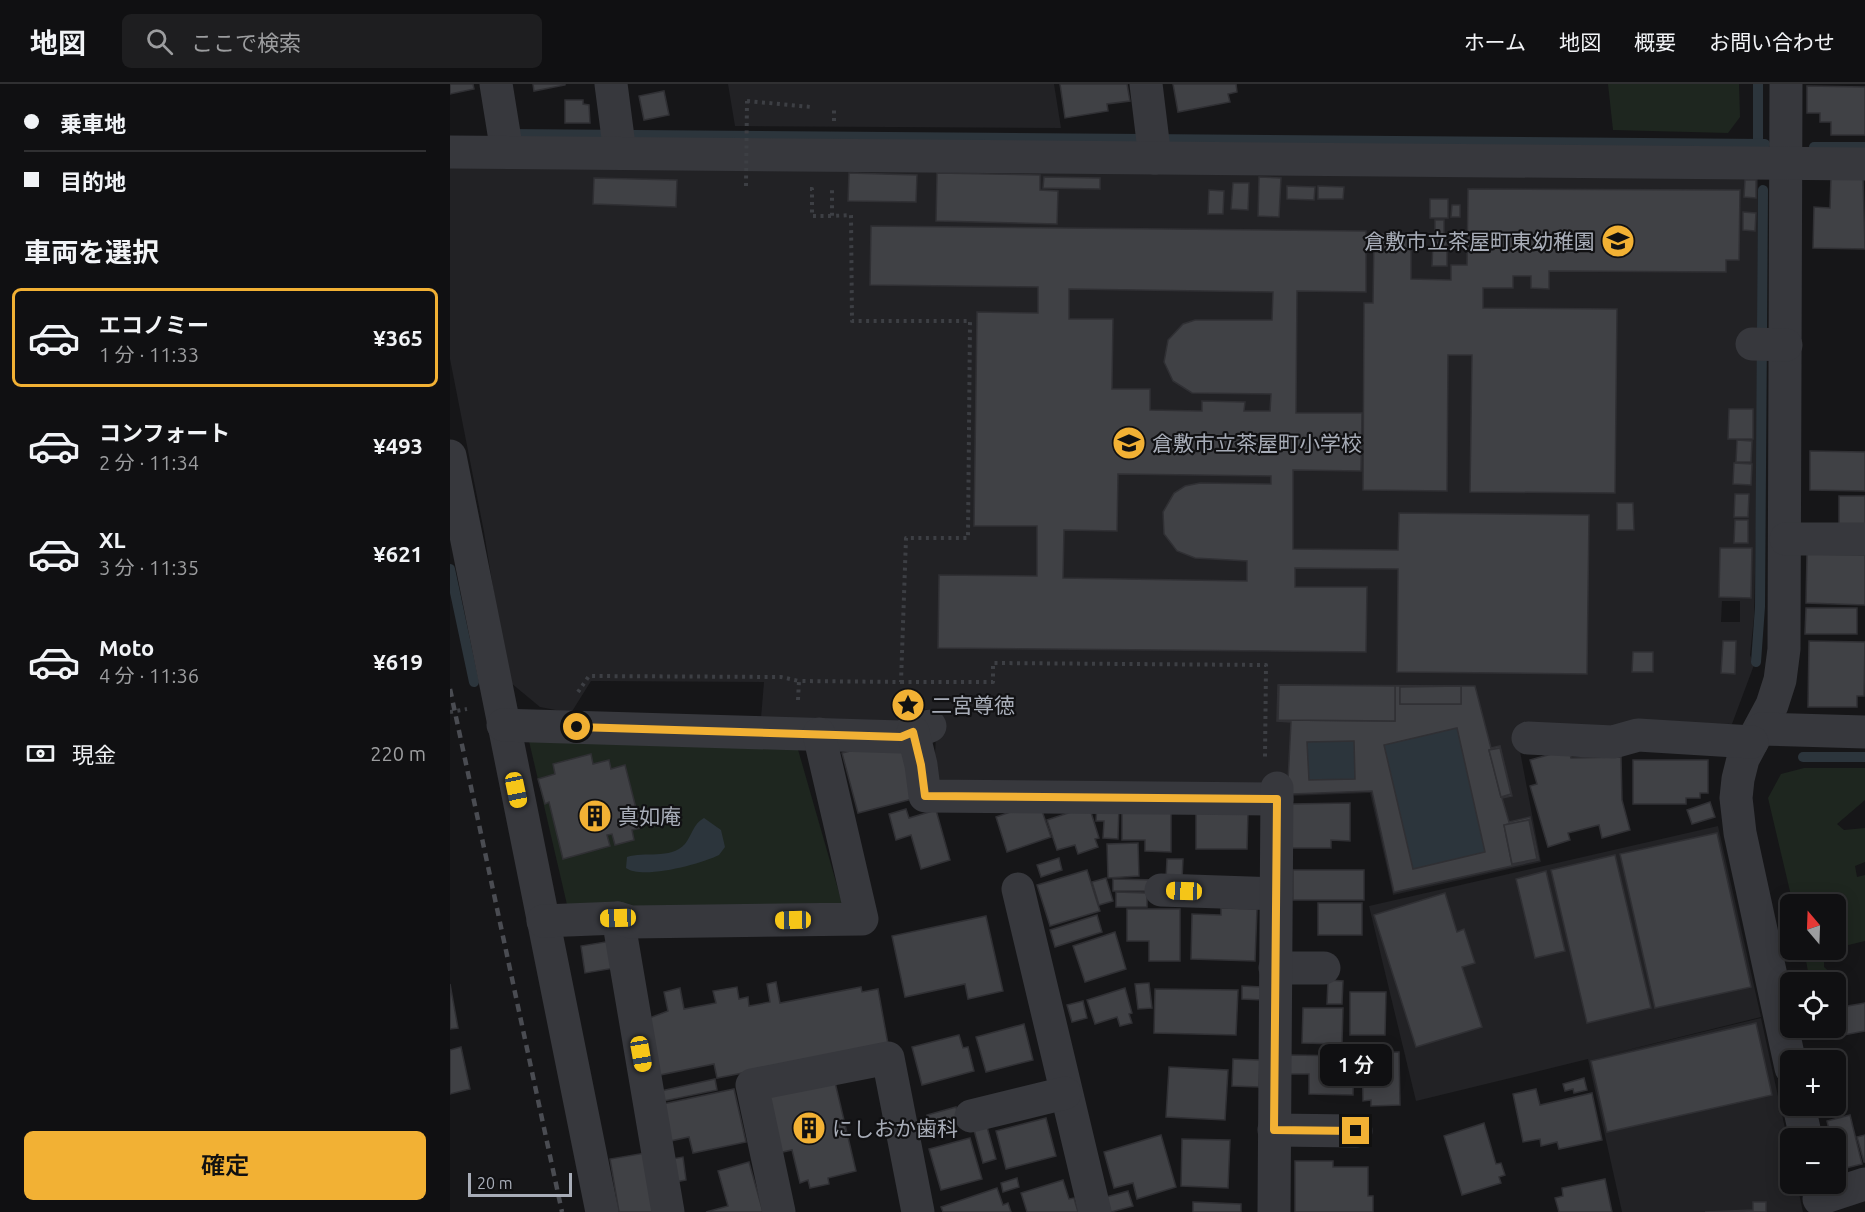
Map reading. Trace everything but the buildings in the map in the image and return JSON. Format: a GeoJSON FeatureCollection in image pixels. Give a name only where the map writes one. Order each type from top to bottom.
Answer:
{"type":"FeatureCollection","features":[{"type":"Feature","properties":{"kind":"street"},"geometry":{"type":"LineString","coordinates":[[496,84],[505,139]]}},
{"type":"Feature","properties":{"kind":"street"},"geometry":{"type":"LineString","coordinates":[[611,84],[619,140]]}},
{"type":"Feature","properties":{"kind":"street"},"geometry":{"type":"LineString","coordinates":[[1146,84],[1154,144]]}},
{"type":"Feature","properties":{"kind":"street"},"geometry":{"type":"LineString","coordinates":[[1786,84],[1785,163],[1770,344],[1786,539],[1780,680],[1738,779],[1736,798],[1740,833],[1787,1050]]}},
{"type":"Feature","properties":{"kind":"street"},"geometry":{"type":"LineString","coordinates":[[450,152],[505,139],[619,140],[833,155],[1154,144],[1865,164]]}},
{"type":"Feature","properties":{"kind":"street"},"geometry":{"type":"LineString","coordinates":[[450,456],[602,1212]]}},
{"type":"Feature","properties":{"kind":"street"},"geometry":{"type":"LineString","coordinates":[[1786,539],[1865,539]]}},
{"type":"Feature","properties":{"kind":"street"},"geometry":{"type":"LineString","coordinates":[[503,725],[901,737],[921,729],[921,765],[925,796],[1273,782],[1276,894],[1274,1212]]}},
{"type":"Feature","properties":{"kind":"street"},"geometry":{"type":"LineString","coordinates":[[1528,738],[1612,742],[1638,735],[1756,736],[1865,732]]}},
{"type":"Feature","properties":{"kind":"street"},"geometry":{"type":"LineString","coordinates":[[543,921],[618,918],[631,922],[862,919],[807,734]]}},
{"type":"Feature","properties":{"kind":"street"},"geometry":{"type":"LineString","coordinates":[[1018,889],[1095,1212]]}},
{"type":"Feature","properties":{"kind":"street"},"geometry":{"type":"LineString","coordinates":[[1161,890],[1276,894]]}},
{"type":"Feature","properties":{"kind":"street"},"geometry":{"type":"LineString","coordinates":[[618,918],[668,1212]]}},
{"type":"Feature","properties":{"kind":"street"},"geometry":{"type":"LineString","coordinates":[[1275,968],[1324,968]]}},
{"type":"Feature","properties":{"kind":"street"},"geometry":{"type":"LineString","coordinates":[[778,1212],[752,1085],[888,1058],[918,1212]]}},
{"type":"Feature","properties":{"kind":"street"},"geometry":{"type":"LineString","coordinates":[[971,1116],[1065,1093]]}},
{"type":"Feature","properties":{"kind":"street"},"geometry":{"type":"LineString","coordinates":[[1274,1130],[1356,1131]]}},
{"type":"Feature","properties":{"kind":"street"},"geometry":{"type":"LineString","coordinates":[[1819,1198],[1865,1184]]}},
{"type":"Feature","properties":{"kind":"path"},"geometry":{"type":"LineString","coordinates":[[746,186],[747,101],[811,107]]}},
{"type":"Feature","properties":{"kind":"path"},"geometry":{"type":"LineString","coordinates":[[832,216],[833,155]]}},
{"type":"Feature","properties":{"kind":"path"},"geometry":{"type":"LineString","coordinates":[[812,189],[812,216],[851,216],[852,321],[970,321],[968,538],[906,538],[901,682]]}},
{"type":"Feature","properties":{"kind":"path"},"geometry":{"type":"LineString","coordinates":[[555,726],[589,676],[780,677],[799,681],[993,682],[993,663],[1266,665],[1273,782]]}},
{"type":"Feature","properties":{"kind":"path"},"geometry":{"type":"LineString","coordinates":[[799,681],[807,734]]}},
{"type":"Feature","properties":{"kind":"shaded area"},"geometry":{"type":"Polygon","coordinates":[[[728,84],[1054,84],[1061,128],[735,126],[728,84]]]}},
{"type":"Feature","properties":{"kind":"shaded area"},"geometry":{"type":"Polygon","coordinates":[[[1608,84],[1739,84],[1740,117],[1728,133],[1613,130],[1608,84]]]}},
{"type":"Feature","properties":{"kind":"shaded area"},"geometry":{"type":"Polygon","coordinates":[[[450,161],[1758,177],[1757,487],[1754,617],[1750,655],[1754,665],[1732,724],[1646,723],[1611,735],[1516,730],[1541,862],[1393,895],[1370,793],[1290,796],[933,793],[937,716],[934,709],[907,711],[903,720],[893,723],[761,718],[764,682],[591,681],[571,713],[540,707],[511,683],[505,662],[484,532],[450,359],[450,161]],[[850,173],[849,201],[916,202],[916,175],[850,173]],[[937,173],[936,221],[1057,224],[1058,191],[1040,190],[1040,175],[937,173]],[[1259,177],[1258,216],[1278,216],[1281,178],[1259,177]],[[594,178],[593,204],[676,207],[676,180],[594,178]],[[1233,183],[1232,208],[1248,210],[1249,183],[1233,183]],[[1468,189],[1467,265],[1451,280],[1411,279],[1411,235],[1374,234],[1373,303],[1364,303],[1363,490],[1447,490],[1448,355],[1472,355],[1471,492],[1615,493],[1617,309],[1483,308],[1483,288],[1513,288],[1513,276],[1531,276],[1531,288],[1549,289],[1549,271],[1726,272],[1726,260],[1739,260],[1740,190],[1468,189]],[[871,227],[870,285],[1038,287],[1038,313],[977,312],[974,525],[1037,526],[1037,576],[940,575],[939,648],[1365,652],[1367,588],[1295,587],[1295,568],[1398,569],[1397,672],[1587,674],[1589,515],[1400,513],[1398,550],[1293,549],[1293,470],[1361,471],[1362,414],[1296,413],[1297,291],[1366,292],[1366,231],[871,227]],[[1433,241],[1432,266],[1446,266],[1447,241],[1433,241]],[[1720,548],[1719,597],[1751,598],[1751,548],[1720,548]],[[1722,601],[1721,622],[1740,622],[1740,601],[1722,601]],[[1723,641],[1721,673],[1734,674],[1736,642],[1723,641]],[[1633,652],[1633,672],[1653,672],[1653,652],[1633,652]],[[1278,685],[1277,721],[1291,722],[1288,781],[1292,794],[1372,791],[1394,891],[1539,860],[1509,822],[1502,798],[1512,795],[1500,747],[1491,748],[1475,686],[1278,685]]]}},
{"type":"Feature","properties":{"kind":"shaded area"},"geometry":{"type":"Polygon","coordinates":[[[1069,289],[1273,292],[1272,320],[1183,324],[1168,340],[1164,362],[1173,381],[1192,393],[1271,394],[1270,411],[1244,411],[1244,402],[1203,401],[1202,411],[1150,410],[1112,389],[1113,319],[1069,319],[1069,289]]]}},
{"type":"Feature","properties":{"kind":"shaded area"},"geometry":{"type":"Polygon","coordinates":[[[1118,474],[1271,476],[1271,484],[1200,483],[1185,486],[1174,493],[1163,512],[1165,534],[1177,551],[1195,558],[1247,561],[1247,581],[1063,578],[1064,530],[1118,474]]]}},
{"type":"Feature","properties":{"kind":"shaded area"},"geometry":{"type":"Polygon","coordinates":[[[1457,728],[1485,852],[1413,869],[1384,745],[1457,728]]]}},
{"type":"Feature","properties":{"kind":"shaded area"},"geometry":{"type":"Polygon","coordinates":[[[529,741],[797,746],[842,903],[568,909],[529,741]]]}},
{"type":"Feature","properties":{"kind":"shaded area"},"geometry":{"type":"Polygon","coordinates":[[[1354,741],[1355,779],[1309,780],[1307,742],[1354,741]]]}},
{"type":"Feature","properties":{"kind":"shaded area"},"geometry":{"type":"Polygon","coordinates":[[[1804,768],[1865,768],[1865,800],[1837,824],[1844,830],[1865,828],[1865,862],[1855,866],[1857,877],[1865,875],[1865,941],[1846,946],[1846,894],[1791,894],[1768,798],[1781,774],[1804,768]]]}},
{"type":"Feature","properties":{"kind":"shaded area"},"geometry":{"type":"Polygon","coordinates":[[[704,818],[721,830],[725,847],[719,855],[699,863],[658,872],[634,871],[626,868],[627,857],[665,854],[679,849],[685,844],[697,823],[704,818]]]}},
{"type":"Feature","properties":{"kind":"shaded area"},"geometry":{"type":"Polygon","coordinates":[[[1718,826],[1761,1017],[1599,1057],[1761,1018],[1780,1105],[1780,1116],[1782,1116],[1785,1128],[1780,1128],[1780,1194],[1799,1194],[1803,1212],[1622,1212],[1588,1059],[1416,1101],[1369,906],[1718,826]]]}},
{"type":"Feature","properties":{"kind":"shaded area"},"geometry":{"type":"Polygon","coordinates":[[[1806,960],[1824,960],[1824,967],[1830,972],[1808,972],[1806,960]]]}},
{"type":"Feature","properties":{"kind":"waterway"},"geometry":{"type":"LineString","coordinates":[[1758,84],[1758,148]]}},
{"type":"Feature","properties":{"kind":"waterway"},"geometry":{"type":"LineString","coordinates":[[506,134],[1765,144]]}},
{"type":"Feature","properties":{"kind":"waterway"},"geometry":{"type":"LineString","coordinates":[[1814,147],[1865,147]]}},
{"type":"Feature","properties":{"kind":"waterway"},"geometry":{"type":"LineString","coordinates":[[1756,662],[1760,607],[1763,190]]}},
{"type":"Feature","properties":{"kind":"waterway"},"geometry":{"type":"LineString","coordinates":[[450,569],[474,682]]}},
{"type":"Feature","properties":{"kind":"waterway"},"geometry":{"type":"LineString","coordinates":[[1803,757],[1865,757]]}},
{"type":"Feature","properties":{"kind":"railway"},"geometry":{"type":"LineString","coordinates":[[450,689],[562,1212]]}},
{"type":"Feature","properties":{"kind":"place","name":"倉敷市立茶屋町東幼稚園"},"geometry":{"type":"Point","coordinates":[1618,241]}},
{"type":"Feature","properties":{"kind":"place","name":"倉敷市立茶屋町小学校"},"geometry":{"type":"Point","coordinates":[1129,443]}},
{"type":"Feature","properties":{"kind":"place","name":"二宮尊徳"},"geometry":{"type":"Point","coordinates":[908,705]}},
{"type":"Feature","properties":{"kind":"place","name":"真如庵"},"geometry":{"type":"Point","coordinates":[595,816]}},
{"type":"Feature","properties":{"kind":"place","name":"にしおか歯科"},"geometry":{"type":"Point","coordinates":[809,1128]}},
{"type":"Feature","properties":{"kind":"route"},"geometry":{"type":"LineString","coordinates":[[577,727],[901,737],[913,732],[925,796],[1277,799],[1274,1130],[1356,1131]]}}]}
